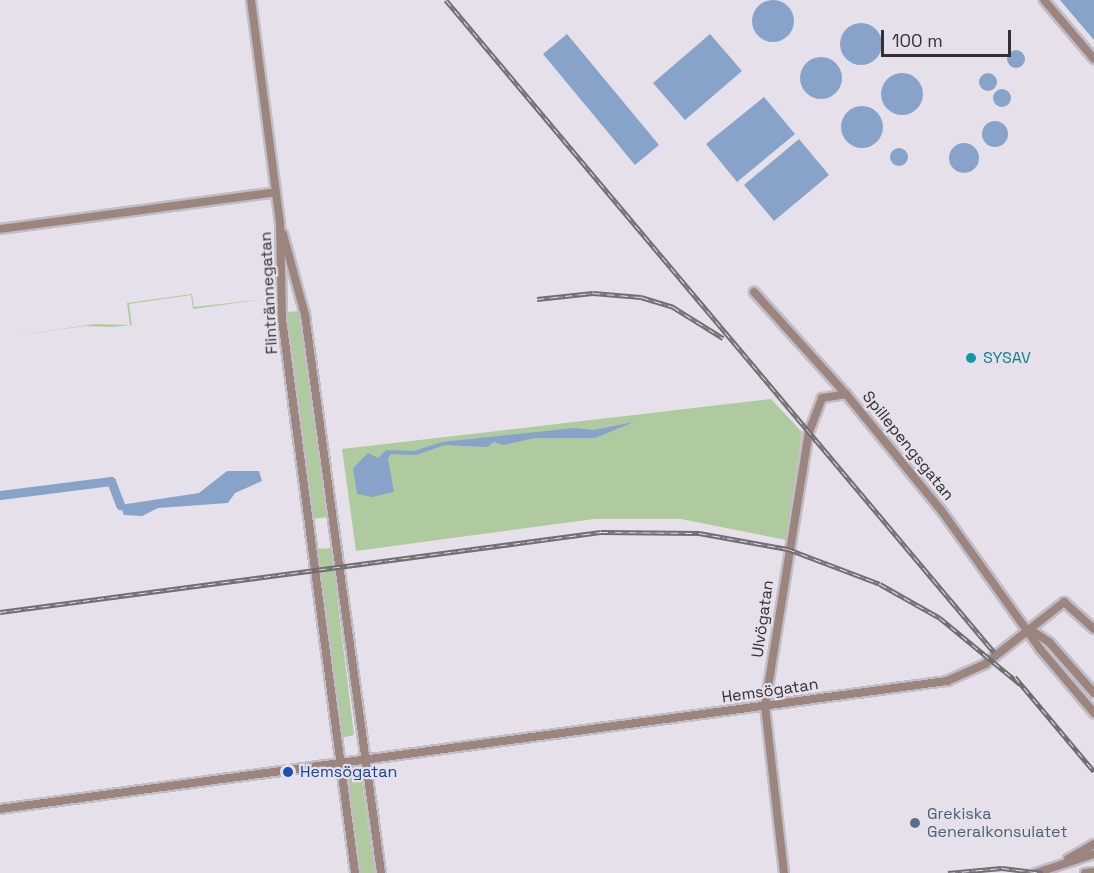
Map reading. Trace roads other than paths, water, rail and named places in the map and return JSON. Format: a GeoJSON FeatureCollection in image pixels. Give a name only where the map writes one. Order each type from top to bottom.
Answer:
{"type":"FeatureCollection","features":[{"type":"Feature","properties":{"kind":"street"},"geometry":{"type":"LineString","coordinates":[[251,0],[280,222]]}},
{"type":"Feature","properties":{"kind":"street"},"geometry":{"type":"LineString","coordinates":[[1044,0],[1094,59]]}},
{"type":"Feature","properties":{"kind":"street"},"geometry":{"type":"LineString","coordinates":[[0,229],[276,192]]}},
{"type":"Feature","properties":{"kind":"street","name":"Flintrännegatan"},"geometry":{"type":"LineString","coordinates":[[280,222],[306,315],[381,873]]}},
{"type":"Feature","properties":{"kind":"street","name":"Flintrännegatan"},"geometry":{"type":"LineString","coordinates":[[280,222],[282,319],[355,873]]}},
{"type":"Feature","properties":{"kind":"street","name":"Spillepengsgatan"},"geometry":{"type":"LineString","coordinates":[[754,292],[846,394],[941,510],[1028,628],[1040,649],[1094,713]]}},
{"type":"Feature","properties":{"kind":"street","name":"Ulvögatan"},"geometry":{"type":"LineString","coordinates":[[784,873],[765,706],[809,432],[822,398],[846,394]]}},
{"type":"Feature","properties":{"kind":"street","name":"Hemsögatan"},"geometry":{"type":"LineString","coordinates":[[0,809],[366,762],[961,677],[993,658],[1028,628],[1064,602],[1094,628]]}},
{"type":"Feature","properties":{"kind":"street","name":"Spillepengsgatan"},"geometry":{"type":"LineString","coordinates":[[1028,628],[1049,642],[1094,693]]}},
{"type":"Feature","properties":{"kind":"street"},"geometry":{"type":"LineString","coordinates":[[1036,873],[1094,844]]}},
{"type":"Feature","properties":{"kind":"street"},"geometry":{"type":"LineString","coordinates":[[1062,862],[1094,854]]}},
{"type":"Feature","properties":{"kind":"street"},"geometry":{"type":"LineString","coordinates":[[1085,873],[1094,872]]}},
{"type":"Feature","properties":{"kind":"water"},"geometry":{"type":"Polygon","coordinates":[[[773,0],[788,6],[794,21],[788,36],[773,42],[758,36],[752,21],[758,6],[773,0]]]}},
{"type":"Feature","properties":{"kind":"water"},"geometry":{"type":"Polygon","coordinates":[[[1060,0],[1094,0],[1094,40],[1060,0]]]}},
{"type":"Feature","properties":{"kind":"water"},"geometry":{"type":"Polygon","coordinates":[[[861,23],[876,29],[882,44],[876,59],[861,65],[846,59],[840,44],[846,29],[861,23]]]}},
{"type":"Feature","properties":{"kind":"water"},"geometry":{"type":"Polygon","coordinates":[[[567,34],[659,145],[635,165],[543,54],[567,34]]]}},
{"type":"Feature","properties":{"kind":"water"},"geometry":{"type":"Polygon","coordinates":[[[710,34],[742,71],[685,120],[653,83],[710,34]]]}},
{"type":"Feature","properties":{"kind":"water"},"geometry":{"type":"Polygon","coordinates":[[[1016,50],[1022,53],[1025,59],[1022,65],[1016,68],[1010,65],[1007,59],[1010,53],[1016,50]]]}},
{"type":"Feature","properties":{"kind":"water"},"geometry":{"type":"Polygon","coordinates":[[[821,57],[836,63],[842,78],[836,93],[821,99],[806,93],[800,78],[806,63],[821,57]]]}},
{"type":"Feature","properties":{"kind":"water"},"geometry":{"type":"Polygon","coordinates":[[[902,73],[917,79],[923,94],[917,109],[902,115],[887,109],[881,94],[887,79],[902,73]]]}},
{"type":"Feature","properties":{"kind":"water"},"geometry":{"type":"Polygon","coordinates":[[[988,73],[994,76],[997,82],[994,88],[988,91],[982,88],[979,82],[982,76],[988,73]]]}},
{"type":"Feature","properties":{"kind":"water"},"geometry":{"type":"Polygon","coordinates":[[[1002,89],[1008,92],[1011,98],[1008,104],[1002,107],[996,104],[993,98],[996,92],[1002,89]]]}},
{"type":"Feature","properties":{"kind":"water"},"geometry":{"type":"Polygon","coordinates":[[[764,97],[795,134],[737,182],[706,144],[764,97]]]}},
{"type":"Feature","properties":{"kind":"water"},"geometry":{"type":"Polygon","coordinates":[[[862,106],[877,112],[883,127],[877,142],[862,148],[847,142],[841,127],[847,112],[862,106]]]}},
{"type":"Feature","properties":{"kind":"water"},"geometry":{"type":"Polygon","coordinates":[[[995,121],[1004,125],[1008,134],[1004,143],[995,147],[986,143],[982,134],[986,125],[995,121]]]}},
{"type":"Feature","properties":{"kind":"water"},"geometry":{"type":"Polygon","coordinates":[[[799,139],[829,175],[774,221],[744,185],[799,139]]]}},
{"type":"Feature","properties":{"kind":"water"},"geometry":{"type":"Polygon","coordinates":[[[964,143],[975,147],[979,158],[975,169],[964,173],[953,169],[949,158],[953,147],[964,143]]]}},
{"type":"Feature","properties":{"kind":"water"},"geometry":{"type":"Polygon","coordinates":[[[899,148],[905,151],[908,157],[905,163],[899,166],[893,163],[890,157],[893,151],[899,148]]]}},
{"type":"Feature","properties":{"kind":"water"},"geometry":{"type":"Polygon","coordinates":[[[634,422],[595,438],[535,438],[504,445],[494,442],[487,447],[445,445],[416,455],[391,454],[388,459],[394,492],[372,497],[357,494],[353,468],[368,453],[378,458],[386,450],[414,451],[442,442],[574,428],[593,430],[634,422]]]}},
{"type":"Feature","properties":{"kind":"water"},"geometry":{"type":"Polygon","coordinates":[[[227,471],[259,471],[262,481],[235,493],[228,503],[158,508],[142,516],[124,515],[120,505],[199,493],[227,471]]]}},
{"type":"Feature","properties":{"kind":"waterway"},"geometry":{"type":"LineString","coordinates":[[0,495],[111,481],[120,505]]}},
{"type":"Feature","properties":{"kind":"railway"},"geometry":{"type":"LineString","coordinates":[[446,0],[994,652]]}},
{"type":"Feature","properties":{"kind":"railway"},"geometry":{"type":"LineString","coordinates":[[537,299],[593,293],[641,297],[673,307],[723,338]]}},
{"type":"Feature","properties":{"kind":"railway"},"geometry":{"type":"LineString","coordinates":[[0,612],[601,532],[699,533],[788,549],[880,584],[940,618],[1020,684]]}},
{"type":"Feature","properties":{"kind":"railway"},"geometry":{"type":"LineString","coordinates":[[1015,677],[1094,771]]}},
{"type":"Feature","properties":{"kind":"railway"},"geometry":{"type":"LineString","coordinates":[[948,873],[1002,868],[1043,873]]}},
{"type":"Feature","properties":{"kind":"place","name":"SYSAV"},"geometry":{"type":"Point","coordinates":[971,358]}},
{"type":"Feature","properties":{"kind":"place","name":"Hemsögatan"},"geometry":{"type":"Point","coordinates":[288,772]}},
{"type":"Feature","properties":{"kind":"place","name":"Grekiska Generalkonsulatet"},"geometry":{"type":"Point","coordinates":[915,823]}}]}
